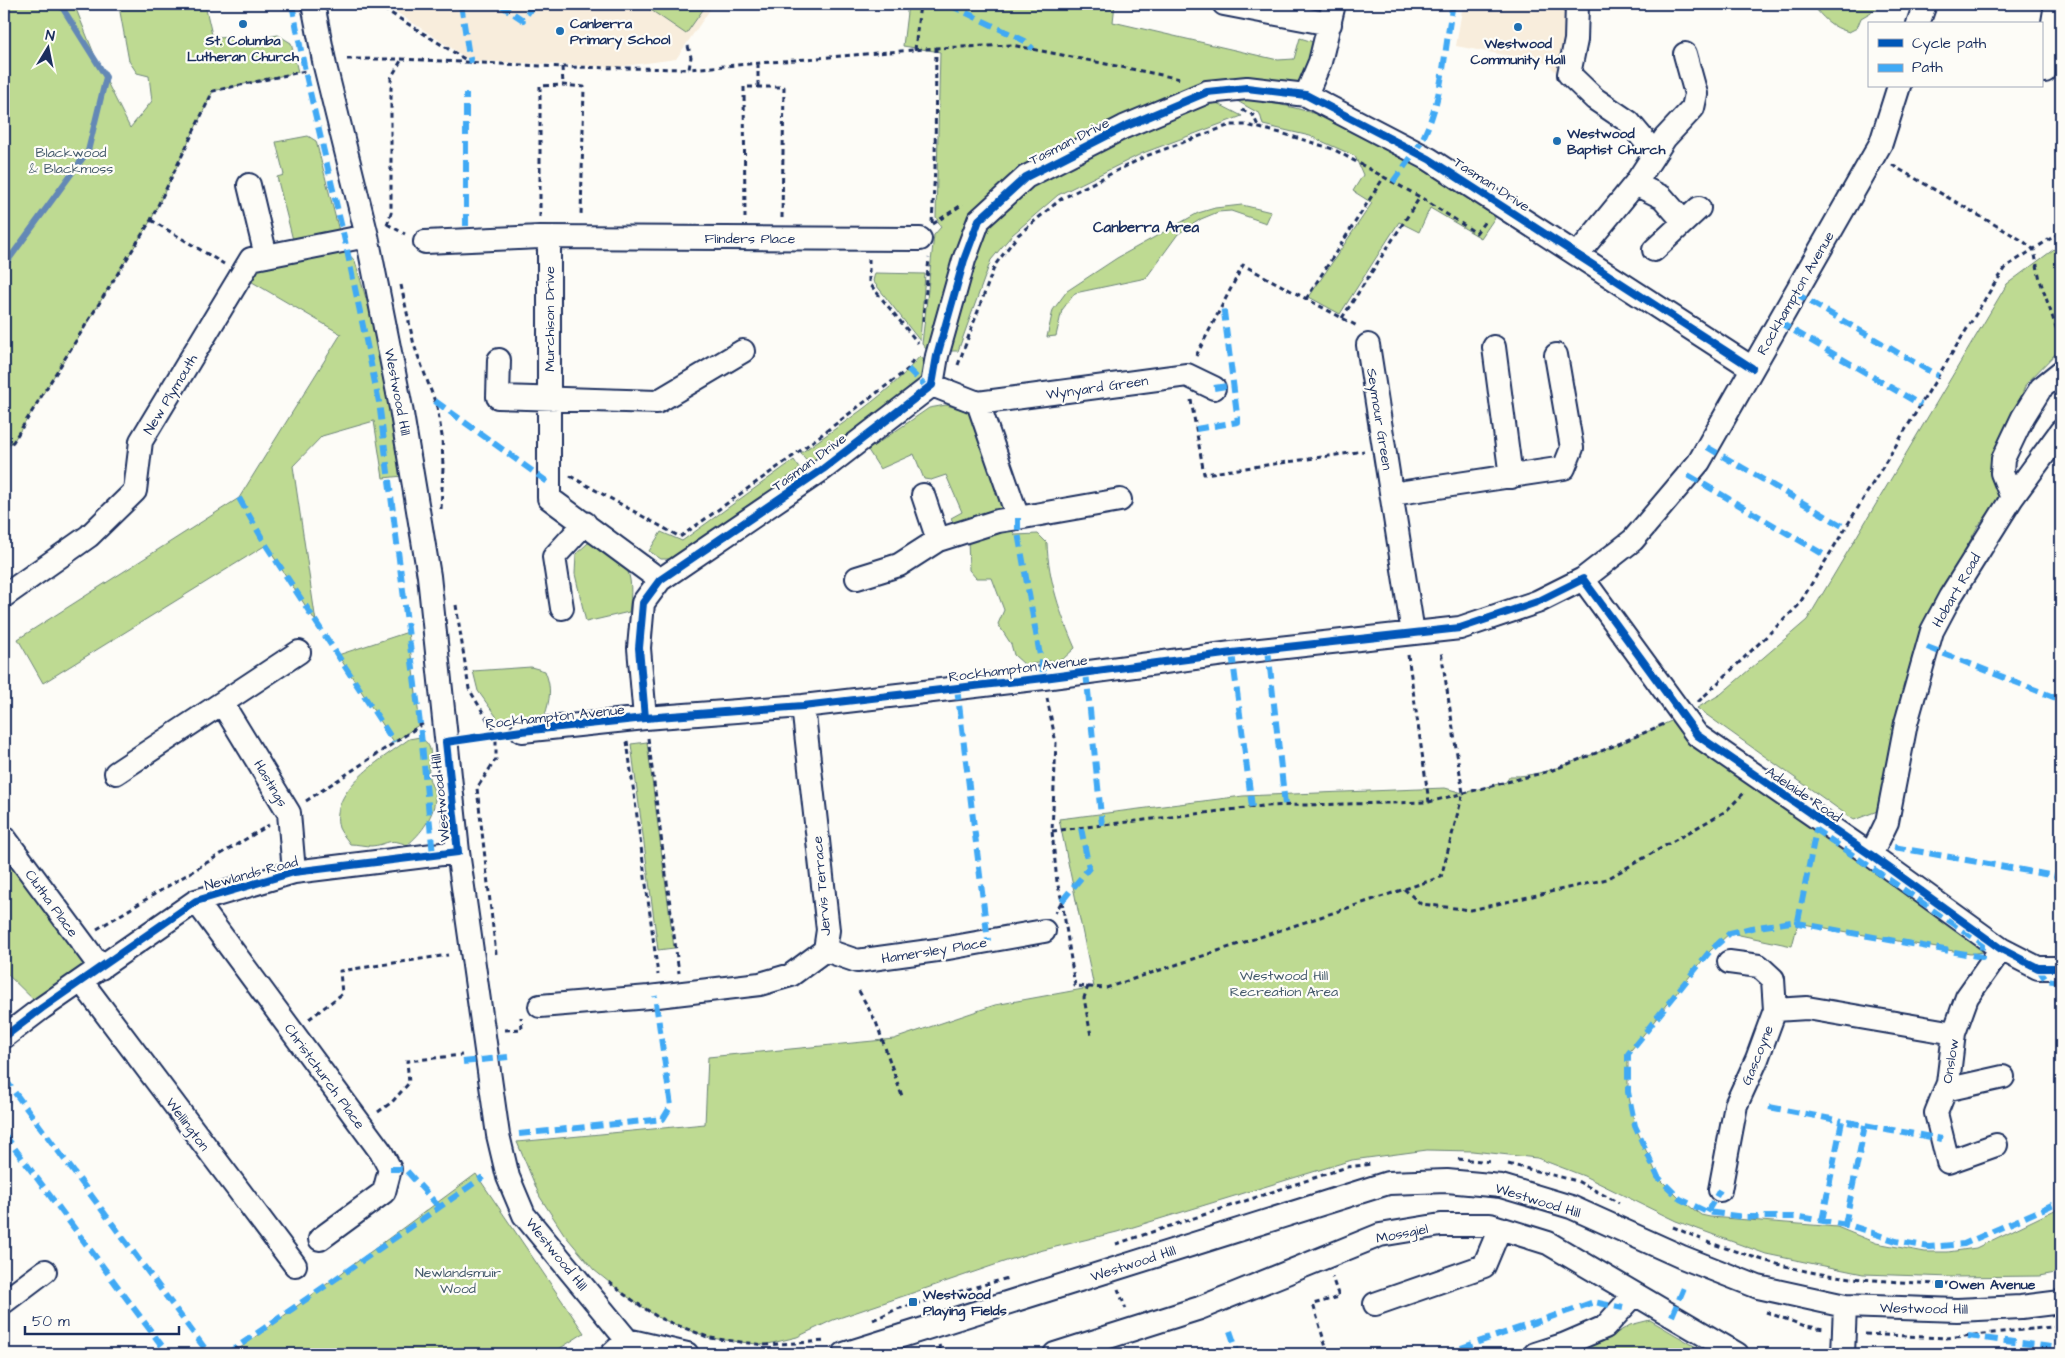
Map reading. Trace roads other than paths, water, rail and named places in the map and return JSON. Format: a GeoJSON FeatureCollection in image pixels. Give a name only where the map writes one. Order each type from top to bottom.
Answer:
{"type":"FeatureCollection","features":[{"type":"Feature","properties":{"kind":"street","name":"Westwood Hill"},"geometry":{"type":"LineString","coordinates":[[313,4],[325,66],[367,236],[402,408],[428,567],[458,852],[498,1135],[508,1176],[524,1215],[619,1347],[687,1354]]}},
{"type":"Feature","properties":{"kind":"street"},"geometry":{"type":"LineString","coordinates":[[1224,4],[1332,14],[1320,62],[1306,95]]}},
{"type":"Feature","properties":{"kind":"street"},"geometry":{"type":"LineString","coordinates":[[1577,4],[1576,40],[1569,74],[1596,98],[1629,122],[1654,153]]}},
{"type":"Feature","properties":{"kind":"street"},"geometry":{"type":"LineString","coordinates":[[1919,22],[1925,4]]}},
{"type":"Feature","properties":{"kind":"street"},"geometry":{"type":"LineString","coordinates":[[2045,71],[2056,4]]}},
{"type":"Feature","properties":{"kind":"street"},"geometry":{"type":"LineString","coordinates":[[1577,255],[1635,184],[1665,138],[1693,108],[1696,94],[1684,54]]}},
{"type":"Feature","properties":{"kind":"street","name":"Tasman Drive"},"geometry":{"type":"LineString","coordinates":[[635,719],[643,603],[660,580],[823,469],[932,385],[942,339],[964,260],[979,220],[1026,177],[1124,127],[1207,92],[1247,88],[1306,95],[1429,159],[1752,368]]}},
{"type":"Feature","properties":{"kind":"street","name":"Rockhampton Avenue"},"geometry":{"type":"LineString","coordinates":[[522,730],[803,706],[1044,678],[1232,653],[1460,628],[1537,602],[1583,579],[1634,540],[1699,462],[1881,143],[1898,88]]}},
{"type":"Feature","properties":{"kind":"street"},"geometry":{"type":"LineString","coordinates":[[1635,184],[1692,215],[1654,250]]}},
{"type":"Feature","properties":{"kind":"street"},"geometry":{"type":"LineString","coordinates":[[249,185],[266,256]]}},
{"type":"Feature","properties":{"kind":"street","name":"New Plymouth"},"geometry":{"type":"LineString","coordinates":[[4,596],[89,536],[136,491],[141,441],[251,259],[367,236]]}},
{"type":"Feature","properties":{"kind":"street","name":"Flinders Place"},"geometry":{"type":"LineString","coordinates":[[425,242],[581,237],[928,236]]}},
{"type":"Feature","properties":{"kind":"street","name":"Murchison Drive"},"geometry":{"type":"LineString","coordinates":[[544,238],[550,399],[549,498],[586,523],[660,580]]}},
{"type":"Feature","properties":{"kind":"street","name":"Seymour Green"},"geometry":{"type":"LineString","coordinates":[[1367,338],[1392,494],[1409,633]]}},
{"type":"Feature","properties":{"kind":"street"},"geometry":{"type":"LineString","coordinates":[[1494,347],[1511,477]]}},
{"type":"Feature","properties":{"kind":"street"},"geometry":{"type":"LineString","coordinates":[[499,360],[498,397],[657,402],[743,351]]}},
{"type":"Feature","properties":{"kind":"street"},"geometry":{"type":"LineString","coordinates":[[1392,494],[1564,468],[1572,448],[1556,355]]}},
{"type":"Feature","properties":{"kind":"street"},"geometry":{"type":"LineString","coordinates":[[2012,498],[2002,472],[2003,459],[2023,417],[2041,388],[2061,372]]}},
{"type":"Feature","properties":{"kind":"street","name":"Wynyard Green"},"geometry":{"type":"LineString","coordinates":[[932,385],[978,403],[1187,375],[1214,388]]}},
{"type":"Feature","properties":{"kind":"street"},"geometry":{"type":"LineString","coordinates":[[978,403],[1018,518]]}},
{"type":"Feature","properties":{"kind":"street","name":"Hobart Road"},"geometry":{"type":"LineString","coordinates":[[1872,855],[1887,822],[1906,723],[1932,631],[1950,597],[2012,498],[2061,431]]}},
{"type":"Feature","properties":{"kind":"street"},"geometry":{"type":"LineString","coordinates":[[923,495],[938,540]]}},
{"type":"Feature","properties":{"kind":"street"},"geometry":{"type":"LineString","coordinates":[[857,578],[899,565],[938,540],[998,521],[1120,500]]}},
{"type":"Feature","properties":{"kind":"street"},"geometry":{"type":"LineString","coordinates":[[562,608],[554,557],[586,523]]}},
{"type":"Feature","properties":{"kind":"street","name":"Adelaide Road"},"geometry":{"type":"LineString","coordinates":[[1583,579],[1697,735],[1758,779],[1872,855],[2001,949],[2038,968],[2061,968]]}},
{"type":"Feature","properties":{"kind":"street"},"geometry":{"type":"LineString","coordinates":[[116,773],[299,652]]}},
{"type":"Feature","properties":{"kind":"street","name":"Hastings"},"geometry":{"type":"LineString","coordinates":[[222,703],[288,813],[294,872]]}},
{"type":"Feature","properties":{"kind":"street","name":"Jervis Terrace"},"geometry":{"type":"LineString","coordinates":[[540,1006],[760,984],[791,975],[825,950],[828,930],[803,706]]}},
{"type":"Feature","properties":{"kind":"street","name":"Clutha Place"},"geometry":{"type":"LineString","coordinates":[[4,837],[101,968]]}},
{"type":"Feature","properties":{"kind":"street","name":"Newlands Road"},"geometry":{"type":"LineString","coordinates":[[4,1037],[42,1008],[196,901],[294,872],[458,852]]}},
{"type":"Feature","properties":{"kind":"street","name":"Christchurch Place"},"geometry":{"type":"LineString","coordinates":[[196,901],[381,1152],[390,1169],[384,1192],[320,1238]]}},
{"type":"Feature","properties":{"kind":"street","name":"Hamersley Place"},"geometry":{"type":"LineString","coordinates":[[825,950],[857,962],[1044,931]]}},
{"type":"Feature","properties":{"kind":"street","name":"Onslow"},"geometry":{"type":"LineString","coordinates":[[1996,1145],[1948,1162],[1936,1113],[1948,1083],[1954,1033],[1967,997],[2001,949]]}},
{"type":"Feature","properties":{"kind":"street"},"geometry":{"type":"LineString","coordinates":[[1728,962],[1760,966],[1773,979],[1775,1010]]}},
{"type":"Feature","properties":{"kind":"street","name":"Wellington"},"geometry":{"type":"LineString","coordinates":[[82,982],[295,1266]]}},
{"type":"Feature","properties":{"kind":"street","name":"Gascoyne"},"geometry":{"type":"LineString","coordinates":[[1720,1190],[1736,1105],[1757,1059],[1775,1010],[1807,1008],[1954,1033]]}},
{"type":"Feature","properties":{"kind":"street"},"geometry":{"type":"LineString","coordinates":[[1945,1090],[2003,1077]]}},
{"type":"Feature","properties":{"kind":"street","name":"Westwood Hill"},"geometry":{"type":"LineString","coordinates":[[838,1348],[1112,1270],[1388,1183],[1446,1180],[1501,1186],[1570,1207],[1682,1257],[1758,1287],[1845,1306],[1957,1310],[2021,1307],[2061,1302]]}},
{"type":"Feature","properties":{"kind":"street","name":"Mossgiel"},"geometry":{"type":"LineString","coordinates":[[1055,1354],[1200,1308],[1380,1235],[1441,1225],[1490,1225],[1548,1243],[1737,1354]]}},
{"type":"Feature","properties":{"kind":"street"},"geometry":{"type":"LineString","coordinates":[[1376,1304],[1484,1266],[1500,1228]]}},
{"type":"Feature","properties":{"kind":"street"},"geometry":{"type":"LineString","coordinates":[[4,1302],[45,1271]]}},
{"type":"Feature","properties":{"kind":"street"},"geometry":{"type":"LineString","coordinates":[[1535,1354],[1563,1345],[1605,1327],[1635,1294]]}},
{"type":"Feature","properties":{"kind":"street"},"geometry":{"type":"LineString","coordinates":[[1843,1354],[1845,1306]]}},
{"type":"Feature","properties":{"kind":"waterway"},"geometry":{"type":"LineString","coordinates":[[4,266],[88,151],[106,77],[60,4]]}},
{"type":"Feature","properties":{"kind":"place","name":"St. Columba Lutheran Church"},"geometry":{"type":"Point","coordinates":[243,24]}},
{"type":"Feature","properties":{"kind":"place","name":"Westwood Community Hall"},"geometry":{"type":"Point","coordinates":[1518,27]}},
{"type":"Feature","properties":{"kind":"place","name":"Canberra Primary School"},"geometry":{"type":"Point","coordinates":[560,31]}},
{"type":"Feature","properties":{"kind":"place","name":"Westwood Baptist Church"},"geometry":{"type":"Point","coordinates":[1557,141]}},
{"type":"Feature","properties":{"kind":"place","name":"Owen Avenue"},"geometry":{"type":"Point","coordinates":[1939,1284]}},
{"type":"Feature","properties":{"kind":"place","name":"Westwood Playing Fields"},"geometry":{"type":"Point","coordinates":[913,1302]}},
{"type":"Feature","properties":{"kind":"district","name":"Canberra Area"},"geometry":{"type":"Point","coordinates":[1146,227]}},
{"type":"Feature","properties":{"kind":"park label","name":"Blackwood & Blackmoss"},"geometry":{"type":"Point","coordinates":[71,160]}},
{"type":"Feature","properties":{"kind":"park label","name":"Westwood Hill Recreation Area"},"geometry":{"type":"Point","coordinates":[1284,984]}},
{"type":"Feature","properties":{"kind":"park label","name":"Newlandsmuir Wood"},"geometry":{"type":"Point","coordinates":[458,1280]}}]}
